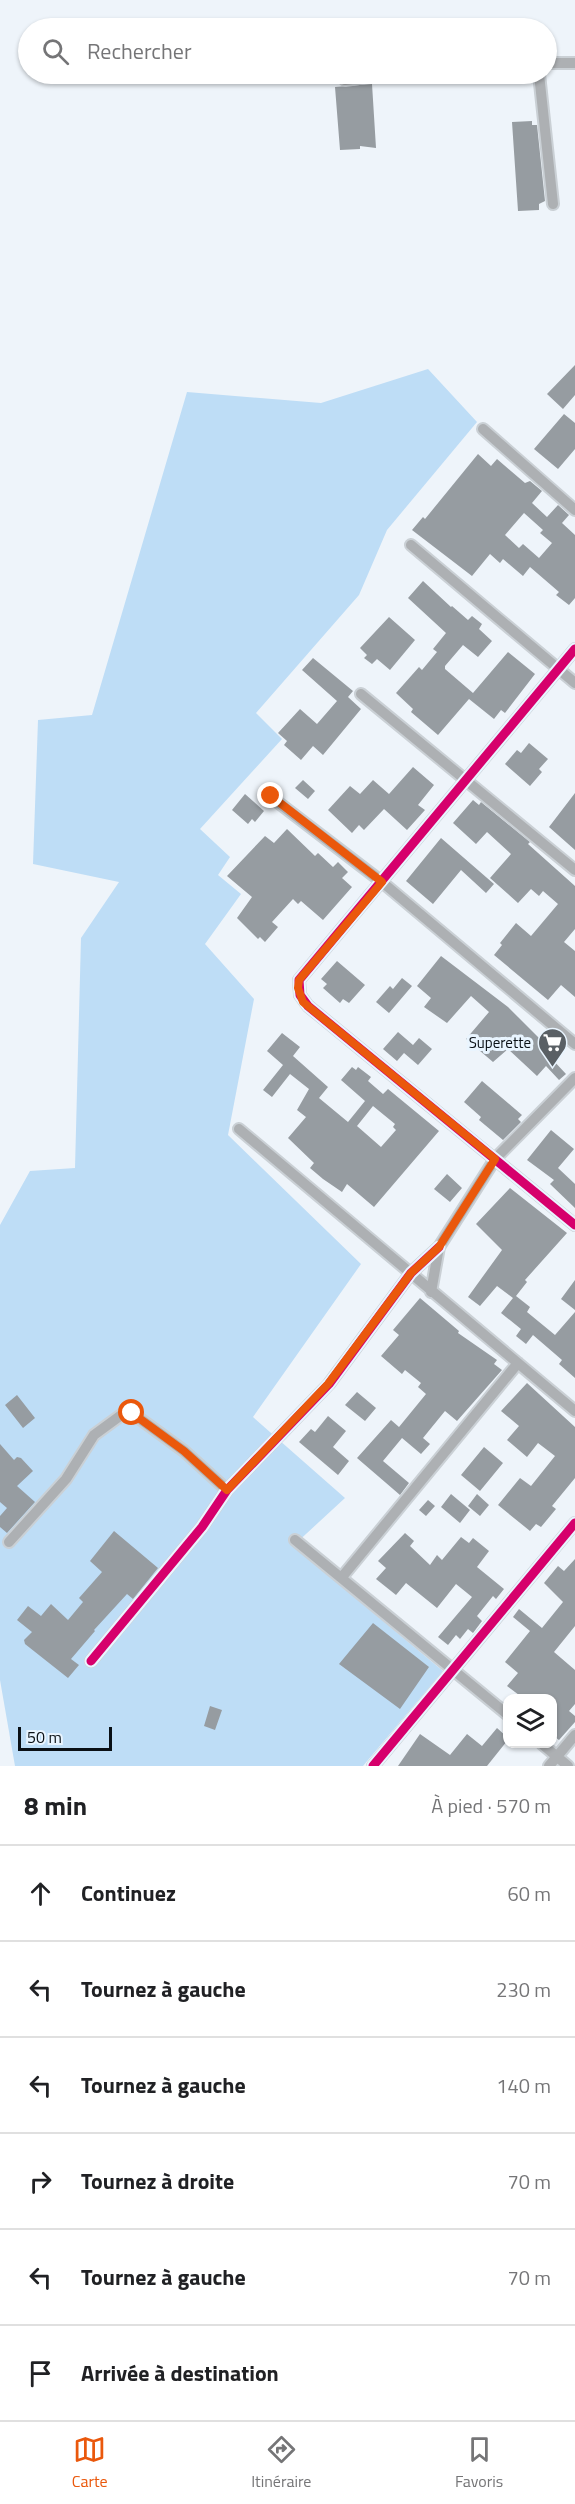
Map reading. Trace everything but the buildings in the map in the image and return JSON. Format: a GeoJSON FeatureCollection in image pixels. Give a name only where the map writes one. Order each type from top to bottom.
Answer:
{"type":"FeatureCollection","features":[{"type":"Feature","properties":{"kind":"street"},"geometry":{"type":"LineString","coordinates":[[557,63],[575,63]]}},
{"type":"Feature","properties":{"kind":"street"},"geometry":{"type":"LineString","coordinates":[[540,84],[553,204]]}},
{"type":"Feature","properties":{"kind":"street"},"geometry":{"type":"LineString","coordinates":[[483,429],[575,510]]}},
{"type":"Feature","properties":{"kind":"street"},"geometry":{"type":"LineString","coordinates":[[411,545],[575,683]]}},
{"type":"Feature","properties":{"kind":"street"},"geometry":{"type":"LineString","coordinates":[[575,649],[299,980],[300,995],[308,1006],[575,1225]]}},
{"type":"Feature","properties":{"kind":"street"},"geometry":{"type":"LineString","coordinates":[[361,694],[575,870]]}},
{"type":"Feature","properties":{"kind":"street"},"geometry":{"type":"LineString","coordinates":[[271,796],[382,882],[575,1044]]}},
{"type":"Feature","properties":{"kind":"street"},"geometry":{"type":"LineString","coordinates":[[91,1661],[202,1527],[227,1490],[328,1384],[411,1273],[439,1247],[495,1159],[575,1078]]}},
{"type":"Feature","properties":{"kind":"street"},"geometry":{"type":"LineString","coordinates":[[239,1129],[575,1411]]}},
{"type":"Feature","properties":{"kind":"street"},"geometry":{"type":"LineString","coordinates":[[432,1292],[439,1247]]}},
{"type":"Feature","properties":{"kind":"street"},"geometry":{"type":"LineString","coordinates":[[342,1577],[518,1363]]}},
{"type":"Feature","properties":{"kind":"street"},"geometry":{"type":"LineString","coordinates":[[9,1542],[66,1479],[94,1435],[124,1413],[132,1413],[184,1451],[227,1490]]}},
{"type":"Feature","properties":{"kind":"street"},"geometry":{"type":"LineString","coordinates":[[373,1766],[575,1523]]}},
{"type":"Feature","properties":{"kind":"street"},"geometry":{"type":"LineString","coordinates":[[295,1540],[503,1712]]}},
{"type":"Feature","properties":{"kind":"street"},"geometry":{"type":"LineString","coordinates":[[549,1766],[575,1735]]}},
{"type":"Feature","properties":{"kind":"street"},"geometry":{"type":"LineString","coordinates":[[548,1748],[568,1766]]}},
{"type":"Feature","properties":{"kind":"shaded area"},"geometry":{"type":"Polygon","coordinates":[[[428,369],[477,422],[387,530],[359,595],[256,713],[282,739],[200,829],[230,857],[218,875],[241,894],[205,944],[254,999],[228,1135],[361,1264],[253,1417],[345,1498],[293,1546],[443,1671],[363,1766],[15,1766],[0,1680],[0,1225],[30,1171],[75,1168],[81,938],[119,882],[33,864],[38,720],[92,715],[187,392],[321,403],[428,369]]]}},
{"type":"Feature","properties":{"kind":"cycle path"},"geometry":{"type":"LineString","coordinates":[[575,649],[299,980],[300,995],[308,1006],[575,1225]]}},
{"type":"Feature","properties":{"kind":"cycle path"},"geometry":{"type":"LineString","coordinates":[[91,1661],[202,1527],[227,1490],[329,1384],[411,1273],[439,1247]]}},
{"type":"Feature","properties":{"kind":"cycle path"},"geometry":{"type":"LineString","coordinates":[[373,1766],[575,1523]]}},
{"type":"Feature","properties":{"kind":"place","name":"Superette"},"geometry":{"type":"Point","coordinates":[552,1068]}},
{"type":"Feature","properties":{"kind":"route"},"geometry":{"type":"LineString","coordinates":[[132,1413],[184,1451],[192,1461],[227,1490],[328,1384],[411,1273],[439,1247],[495,1159],[303,1002],[298,988],[299,980],[382,882],[271,796]]}}]}
